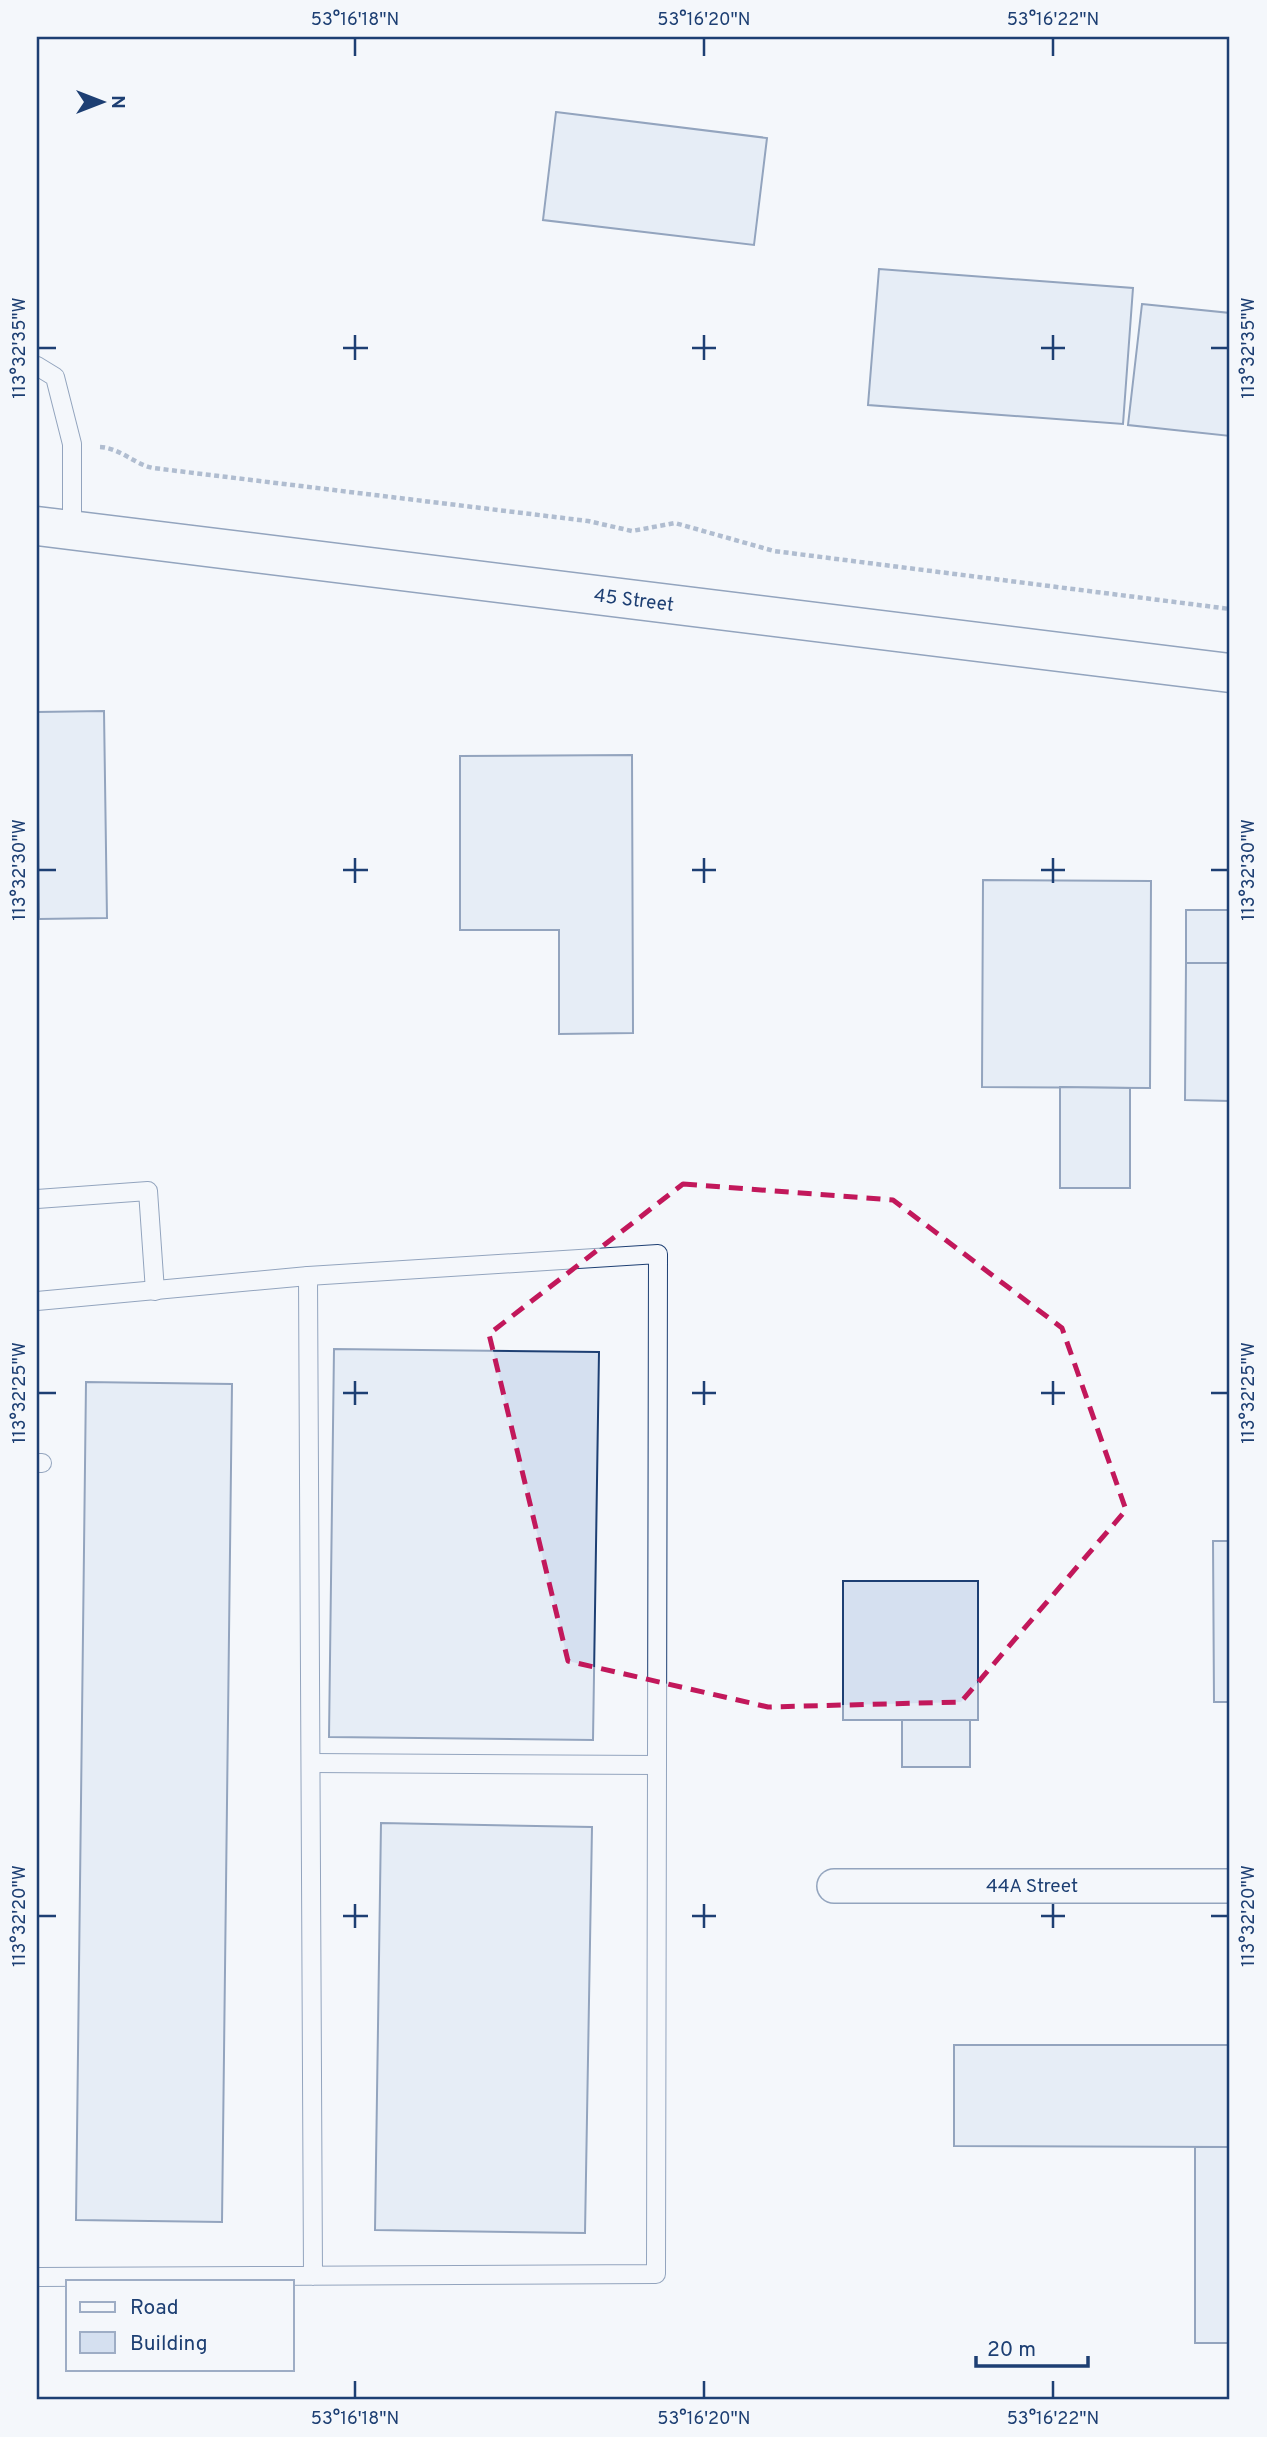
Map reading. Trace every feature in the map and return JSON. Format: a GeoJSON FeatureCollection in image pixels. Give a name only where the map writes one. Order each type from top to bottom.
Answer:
{"type":"FeatureCollection","features":[{"type":"Feature","properties":{"kind":"main road","name":"45 Street"},"geometry":{"type":"LineString","coordinates":[[55,528],[1230,673]]}},
{"type":"Feature","properties":{"kind":"street","name":"44A Street"},"geometry":{"type":"LineString","coordinates":[[834,1886],[1230,1886]]}},
{"type":"Feature","properties":{"kind":"lane"},"geometry":{"type":"LineString","coordinates":[[37,366],[55,377],[72,444],[55,528]]}},
{"type":"Feature","properties":{"kind":"lane"},"geometry":{"type":"LineString","coordinates":[[37,1199],[148,1191],[155,1291]]}},
{"type":"Feature","properties":{"kind":"lane"},"geometry":{"type":"LineString","coordinates":[[37,1301],[308,1276],[658,1254],[656,2274],[37,2277]]}},
{"type":"Feature","properties":{"kind":"lane"},"geometry":{"type":"LineString","coordinates":[[308,1276],[313,2276]]}},
{"type":"Feature","properties":{"kind":"lane"},"geometry":{"type":"LineString","coordinates":[[311,1763],[657,1765]]}},
{"type":"Feature","properties":{"kind":"path"},"geometry":{"type":"LineString","coordinates":[[72,444],[107,447],[153,468],[588,521],[621,530],[675,523],[774,551],[1230,608]]}},
{"type":"Feature","properties":{"kind":"highlighted area"},"geometry":{"type":"Polygon","coordinates":[[[683,1184],[893,1200],[1062,1328],[1126,1510],[961,1702],[768,1707],[568,1661],[489,1334],[683,1184]]]}},
{"type":"Feature","properties":{"kind":"building"},"geometry":{"type":"Polygon","coordinates":[[[556,112],[767,138],[754,245],[543,220],[556,112]]]}},
{"type":"Feature","properties":{"kind":"building"},"geometry":{"type":"Polygon","coordinates":[[[879,269],[1133,288],[1123,424],[868,405],[879,269]]]}},
{"type":"Feature","properties":{"kind":"building"},"geometry":{"type":"Polygon","coordinates":[[[1142,304],[1230,313],[1230,436],[1128,425],[1142,304]]]}},
{"type":"Feature","properties":{"kind":"building"},"geometry":{"type":"Polygon","coordinates":[[[104,711],[107,918],[39,919],[37,712],[104,711]]]}},
{"type":"Feature","properties":{"kind":"building"},"geometry":{"type":"Polygon","coordinates":[[[632,755],[633,1033],[559,1034],[559,930],[460,930],[460,756],[632,755]]]}},
{"type":"Feature","properties":{"kind":"building"},"geometry":{"type":"Polygon","coordinates":[[[983,880],[1151,881],[1150,1088],[982,1087],[983,880]]]}},
{"type":"Feature","properties":{"kind":"building"},"geometry":{"type":"Polygon","coordinates":[[[1186,910],[1230,910],[1230,963],[1186,963],[1186,910]]]}},
{"type":"Feature","properties":{"kind":"building"},"geometry":{"type":"Polygon","coordinates":[[[1186,963],[1230,963],[1230,1101],[1185,1100],[1186,963]]]}},
{"type":"Feature","properties":{"kind":"building"},"geometry":{"type":"Polygon","coordinates":[[[1060,1087],[1130,1088],[1130,1188],[1060,1188],[1060,1087]]]}},
{"type":"Feature","properties":{"kind":"building"},"geometry":{"type":"Polygon","coordinates":[[[334,1349],[599,1352],[593,1740],[329,1737],[334,1349]]]}},
{"type":"Feature","properties":{"kind":"building"},"geometry":{"type":"Polygon","coordinates":[[[86,1382],[232,1384],[222,2222],[76,2220],[86,1382]]]}},
{"type":"Feature","properties":{"kind":"building"},"geometry":{"type":"Polygon","coordinates":[[[1213,1541],[1230,1541],[1230,1702],[1214,1702],[1213,1541]]]}},
{"type":"Feature","properties":{"kind":"building"},"geometry":{"type":"Polygon","coordinates":[[[843,1581],[978,1581],[978,1720],[843,1720],[843,1581]]]}},
{"type":"Feature","properties":{"kind":"building"},"geometry":{"type":"Polygon","coordinates":[[[902,1720],[970,1720],[970,1767],[902,1767],[902,1720]]]}},
{"type":"Feature","properties":{"kind":"building"},"geometry":{"type":"Polygon","coordinates":[[[381,1823],[592,1827],[585,2233],[375,2230],[381,1823]]]}},
{"type":"Feature","properties":{"kind":"building"},"geometry":{"type":"Polygon","coordinates":[[[954,2045],[1230,2045],[1230,2147],[954,2146],[954,2045]]]}},
{"type":"Feature","properties":{"kind":"building"},"geometry":{"type":"Polygon","coordinates":[[[1195,2147],[1230,2147],[1230,2343],[1195,2343],[1195,2147]]]}}]}
